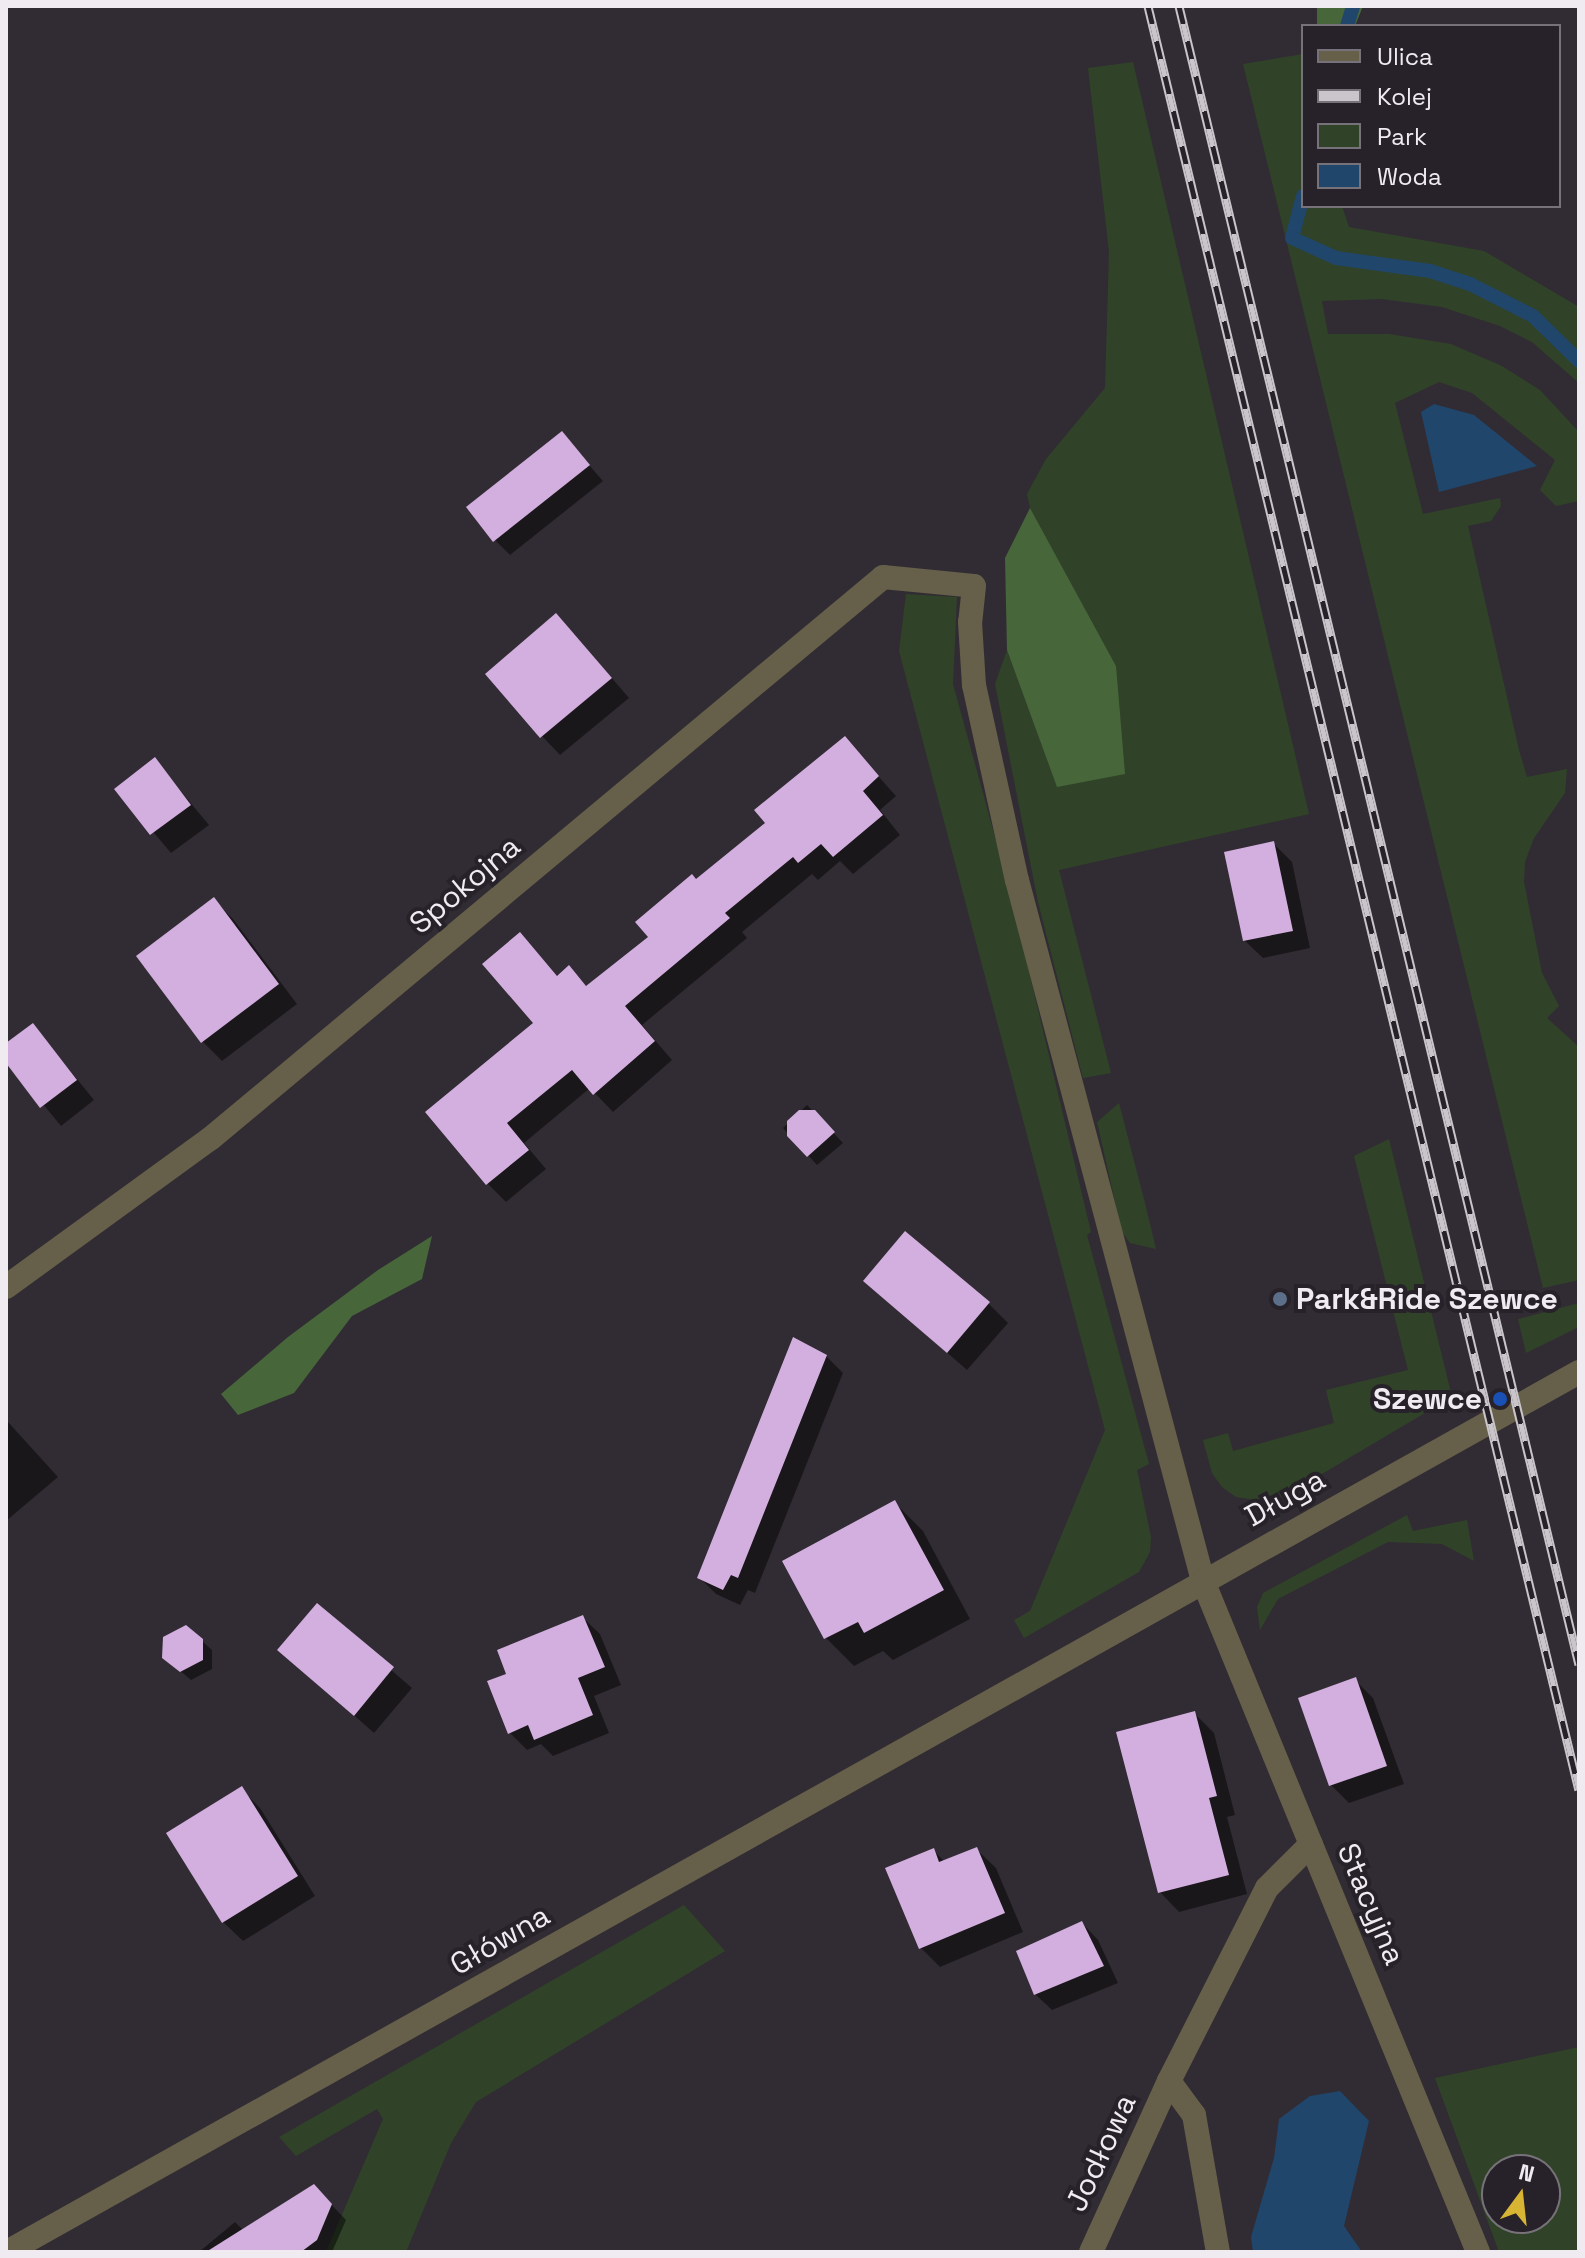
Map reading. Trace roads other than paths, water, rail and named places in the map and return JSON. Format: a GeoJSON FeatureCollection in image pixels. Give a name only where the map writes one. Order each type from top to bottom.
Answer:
{"type":"FeatureCollection","features":[{"type":"Feature","properties":{"kind":"street","name":"Spokojna"},"geometry":{"type":"LineString","coordinates":[[6,1287],[210,1139],[883,577],[974,586]]}},
{"type":"Feature","properties":{"kind":"street","name":"Stacyjna"},"geometry":{"type":"LineString","coordinates":[[974,586],[970,622],[974,685],[1017,880],[1203,1581],[1478,2252]]}},
{"type":"Feature","properties":{"kind":"street","name":"Długa"},"geometry":{"type":"LineString","coordinates":[[1022,1681],[1579,1372]]}},
{"type":"Feature","properties":{"kind":"street","name":"Główna"},"geometry":{"type":"LineString","coordinates":[[7,2252],[1022,1681]]}},
{"type":"Feature","properties":{"kind":"street","name":"Jodłowa"},"geometry":{"type":"LineString","coordinates":[[1091,2252],[1169,2081],[1267,1888],[1311,1844]]}},
{"type":"Feature","properties":{"kind":"street"},"geometry":{"type":"LineString","coordinates":[[1169,2081],[1194,2115],[1218,2252]]}},
{"type":"Feature","properties":{"kind":"water"},"geometry":{"type":"Polygon","coordinates":[[[1434,404],[1474,415],[1537,466],[1439,492],[1421,412],[1434,404]]]}},
{"type":"Feature","properties":{"kind":"water"},"geometry":{"type":"Polygon","coordinates":[[[1340,2091],[1369,2121],[1344,2226],[1362,2252],[1253,2252],[1251,2237],[1274,2158],[1279,2119],[1310,2096],[1340,2091]]]}},
{"type":"Feature","properties":{"kind":"waterway"},"geometry":{"type":"LineString","coordinates":[[1348,24],[1353,6]]}},
{"type":"Feature","properties":{"kind":"waterway"},"geometry":{"type":"LineString","coordinates":[[1301,204],[1292,238],[1336,258],[1430,271],[1470,284],[1533,316],[1579,361]]}},
{"type":"Feature","properties":{"kind":"railway"},"geometry":{"type":"LineString","coordinates":[[1148,6],[1579,1790]]}},
{"type":"Feature","properties":{"kind":"railway"},"geometry":{"type":"LineString","coordinates":[[1179,6],[1579,1664]]}},
{"type":"Feature","properties":{"kind":"place","name":"Park&Ride Szewce"},"geometry":{"type":"Point","coordinates":[1280,1299]}},
{"type":"Feature","properties":{"kind":"place","name":"Szewce"},"geometry":{"type":"Point","coordinates":[1500,1399]}}]}
